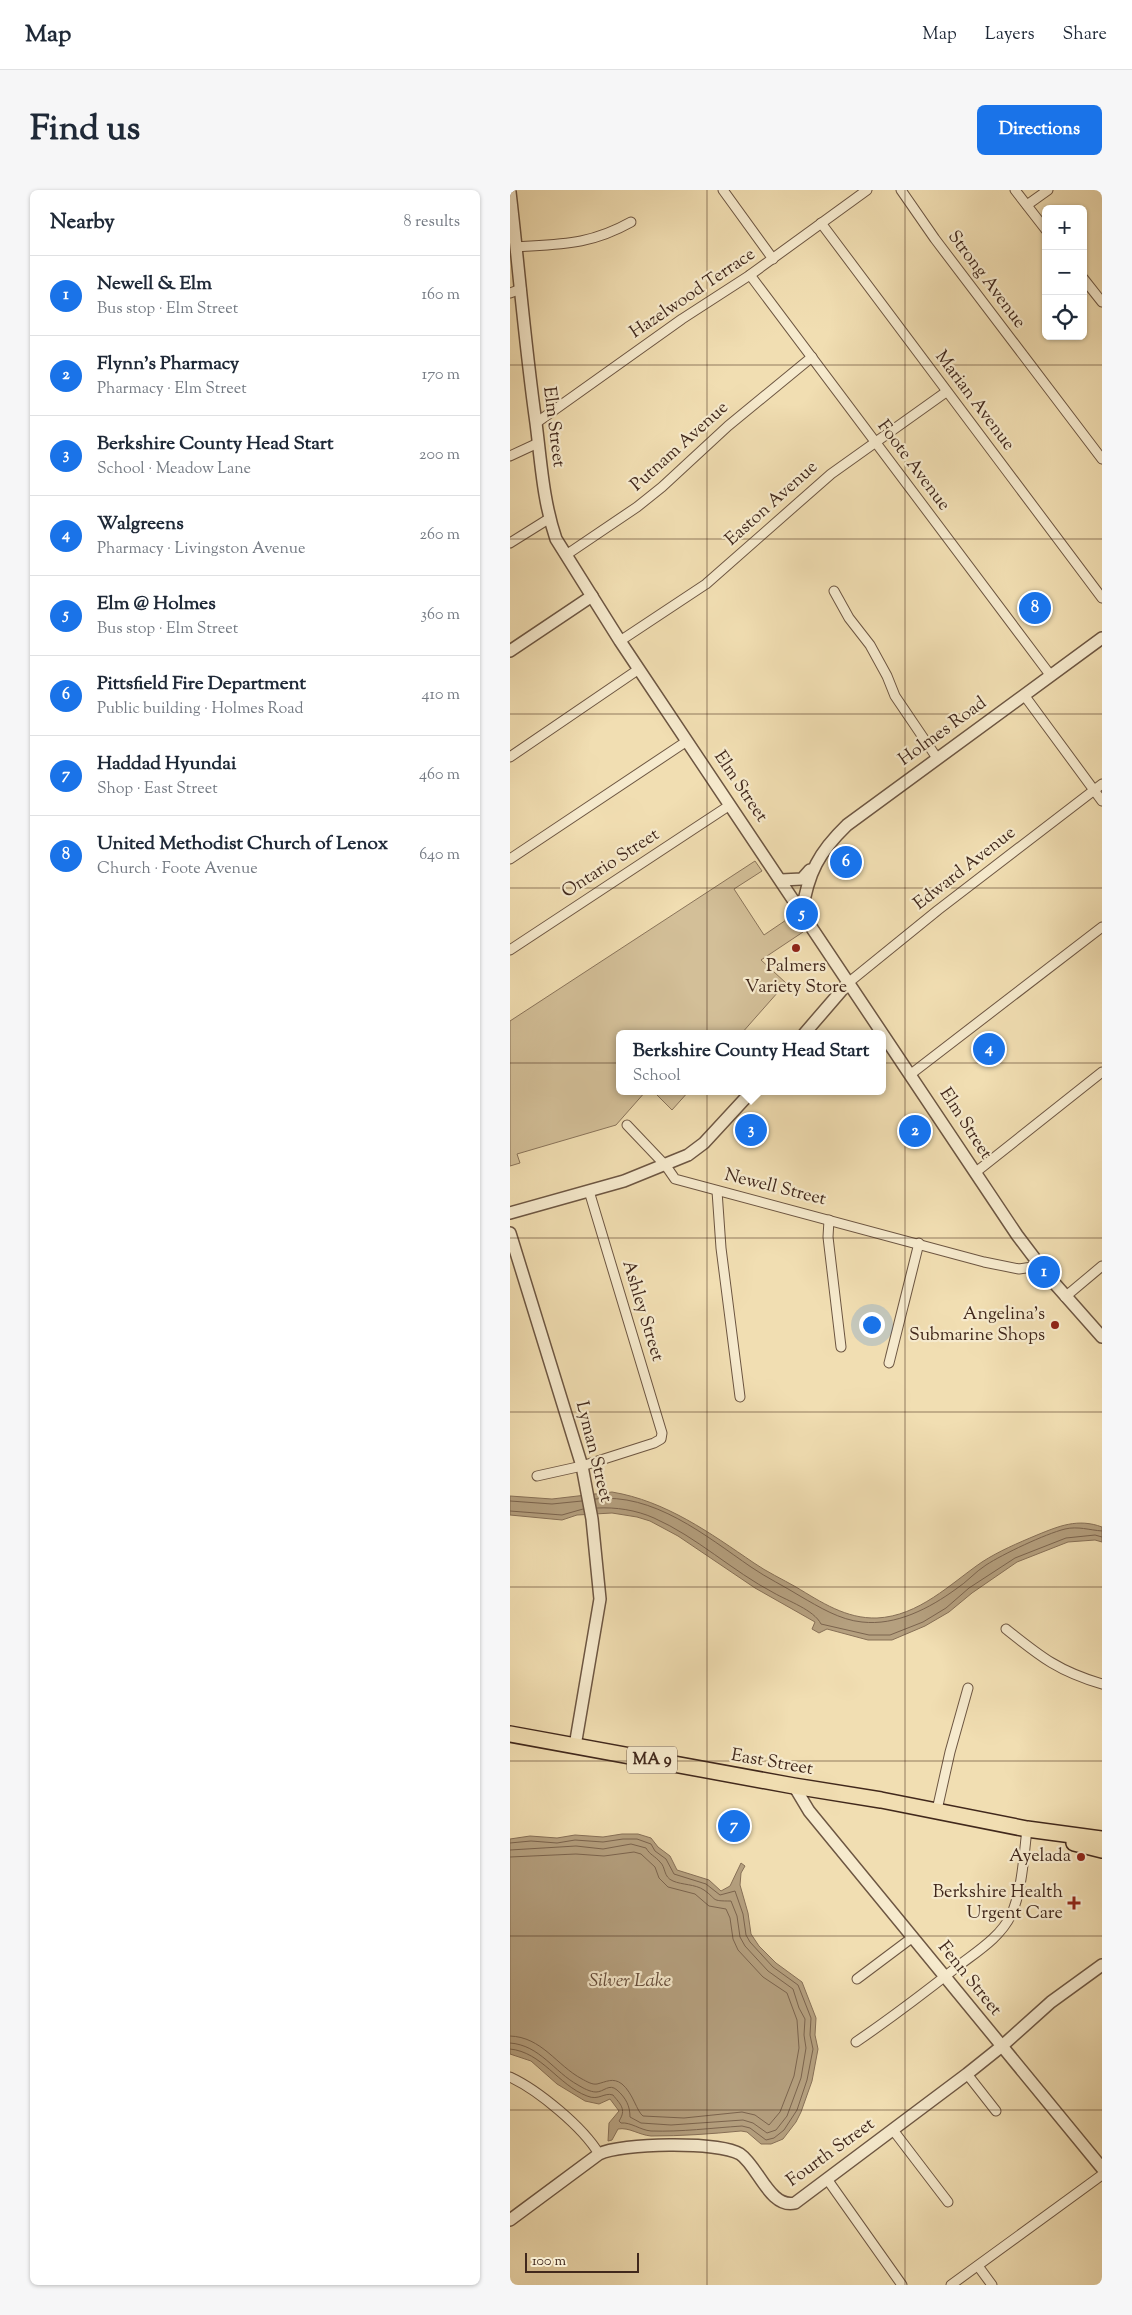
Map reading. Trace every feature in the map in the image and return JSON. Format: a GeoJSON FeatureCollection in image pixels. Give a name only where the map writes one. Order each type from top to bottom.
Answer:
{"type":"FeatureCollection","features":[{"type":"Feature","properties":{"kind":"highway","name":"East Street"},"geometry":{"type":"LineString","coordinates":[[510,1734],[937,1810],[1027,1829],[1102,1850]]}},
{"type":"Feature","properties":{"kind":"highway","name":"East Street"},"geometry":{"type":"LineString","coordinates":[[1027,1829],[1102,1839]]}},
{"type":"Feature","properties":{"kind":"street"},"geometry":{"type":"LineString","coordinates":[[723,190],[773,258]]}},
{"type":"Feature","properties":{"kind":"street","name":"Hazelwood Terrace"},"geometry":{"type":"LineString","coordinates":[[536,423],[682,319],[750,275],[867,190]]}},
{"type":"Feature","properties":{"kind":"street","name":"Strong Avenue"},"geometry":{"type":"LineString","coordinates":[[901,190],[935,239],[1102,460]]}},
{"type":"Feature","properties":{"kind":"street"},"geometry":{"type":"LineString","coordinates":[[1015,190],[1042,225]]}},
{"type":"Feature","properties":{"kind":"street"},"geometry":{"type":"LineString","coordinates":[[1027,205],[1048,190]]}},
{"type":"Feature","properties":{"kind":"street","name":"Elm Street"},"geometry":{"type":"LineString","coordinates":[[510,192],[516,247],[515,291],[550,518],[556,539],[620,641],[881,1030]]}},
{"type":"Feature","properties":{"kind":"street"},"geometry":{"type":"LineString","coordinates":[[516,247],[592,240],[605,236],[631,222]]}},
{"type":"Feature","properties":{"kind":"street","name":"Marian Avenue"},"geometry":{"type":"LineString","coordinates":[[821,223],[1102,598]]}},
{"type":"Feature","properties":{"kind":"street","name":"Foote Avenue"},"geometry":{"type":"LineString","coordinates":[[750,275],[1051,676]]}},
{"type":"Feature","properties":{"kind":"street"},"geometry":{"type":"LineString","coordinates":[[1087,283],[1102,302]]}},
{"type":"Feature","properties":{"kind":"street","name":"Putnam Avenue"},"geometry":{"type":"LineString","coordinates":[[566,555],[637,507],[662,487],[734,421],[812,357]]}},
{"type":"Feature","properties":{"kind":"street","name":"Easton Avenue"},"geometry":{"type":"LineString","coordinates":[[620,641],[706,584],[831,474],[946,392]]}},
{"type":"Feature","properties":{"kind":"street"},"geometry":{"type":"LineString","coordinates":[[510,456],[538,444]]}},
{"type":"Feature","properties":{"kind":"street"},"geometry":{"type":"LineString","coordinates":[[510,543],[550,518]]}},
{"type":"Feature","properties":{"kind":"street"},"geometry":{"type":"LineString","coordinates":[[834,591],[849,618],[870,645],[887,676],[895,696],[937,758]]}},
{"type":"Feature","properties":{"kind":"street"},"geometry":{"type":"LineString","coordinates":[[510,651],[592,596]]}},
{"type":"Feature","properties":{"kind":"street","name":"Holmes Road"},"geometry":{"type":"LineString","coordinates":[[802,912],[804,892],[815,865],[827,844],[847,825],[1102,638]]}},
{"type":"Feature","properties":{"kind":"street"},"geometry":{"type":"LineString","coordinates":[[510,757],[640,669]]}},
{"type":"Feature","properties":{"kind":"street"},"geometry":{"type":"LineString","coordinates":[[1024,695],[1102,801]]}},
{"type":"Feature","properties":{"kind":"street"},"geometry":{"type":"LineString","coordinates":[[510,859],[687,741]]}},
{"type":"Feature","properties":{"kind":"street","name":"Edward Avenue"},"geometry":{"type":"LineString","coordinates":[[848,983],[938,910],[1102,784]]}},
{"type":"Feature","properties":{"kind":"street","name":"Ontario Street"},"geometry":{"type":"LineString","coordinates":[[510,950],[730,805]]}},
{"type":"Feature","properties":{"kind":"street","name":"Holmes Road"},"geometry":{"type":"LineString","coordinates":[[781,880],[795,881],[802,879],[815,865]]}},
{"type":"Feature","properties":{"kind":"street"},"geometry":{"type":"LineString","coordinates":[[911,1074],[1102,927]]}},
{"type":"Feature","properties":{"kind":"street"},"geometry":{"type":"LineString","coordinates":[[807,1030],[848,983]]}},
{"type":"Feature","properties":{"kind":"street","name":"Elm Street"},"geometry":{"type":"LineString","coordinates":[[886,1038],[1039,1266],[1102,1337]]}},
{"type":"Feature","properties":{"kind":"street"},"geometry":{"type":"LineString","coordinates":[[976,1172],[1102,1072]]}},
{"type":"Feature","properties":{"kind":"street"},"geometry":{"type":"LineString","coordinates":[[510,1213],[589,1191],[666,1166],[688,1156],[704,1143],[748,1095]]}},
{"type":"Feature","properties":{"kind":"street","name":"Newell Street"},"geometry":{"type":"LineString","coordinates":[[627,1125],[666,1166],[675,1179],[1019,1269],[1039,1266]]}},
{"type":"Feature","properties":{"kind":"street","name":"Ashley Street"},"geometry":{"type":"LineString","coordinates":[[582,1466],[660,1440],[662,1433],[589,1191]]}},
{"type":"Feature","properties":{"kind":"street"},"geometry":{"type":"LineString","coordinates":[[717,1191],[740,1397]]}},
{"type":"Feature","properties":{"kind":"street"},"geometry":{"type":"LineString","coordinates":[[829,1220],[828,1237],[841,1347]]}},
{"type":"Feature","properties":{"kind":"street","name":"Lyman Street"},"geometry":{"type":"LineString","coordinates":[[510,1233],[582,1466],[592,1519],[600,1599],[575,1746]]}},
{"type":"Feature","properties":{"kind":"street"},"geometry":{"type":"LineString","coordinates":[[889,1362],[919,1243]]}},
{"type":"Feature","properties":{"kind":"street"},"geometry":{"type":"LineString","coordinates":[[1065,1296],[1102,1266]]}},
{"type":"Feature","properties":{"kind":"street"},"geometry":{"type":"LineString","coordinates":[[537,1476],[582,1466]]}},
{"type":"Feature","properties":{"kind":"street"},"geometry":{"type":"LineString","coordinates":[[1006,1629],[1055,1666],[1102,1684]]}},
{"type":"Feature","properties":{"kind":"street"},"geometry":{"type":"LineString","coordinates":[[937,1810],[948,1759],[968,1688]]}},
{"type":"Feature","properties":{"kind":"street","name":"Fenn Street"},"geometry":{"type":"LineString","coordinates":[[794,1786],[809,1811],[1102,2168]]}},
{"type":"Feature","properties":{"kind":"street"},"geometry":{"type":"LineString","coordinates":[[856,2042],[946,1977],[990,1941],[1011,1914],[1023,1862],[1027,1829]]}},
{"type":"Feature","properties":{"kind":"street"},"geometry":{"type":"LineString","coordinates":[[858,1979],[913,1938]]}},
{"type":"Feature","properties":{"kind":"street","name":"Fourth Street"},"geometry":{"type":"LineString","coordinates":[[510,2220],[599,2154],[616,2149],[700,2146],[724,2148],[744,2157],[774,2196],[787,2204],[800,2200],[967,2074],[1002,2046],[1051,2002],[1102,1965]]}},
{"type":"Feature","properties":{"kind":"street"},"geometry":{"type":"LineString","coordinates":[[967,2074],[996,2111]]}},
{"type":"Feature","properties":{"kind":"street"},"geometry":{"type":"LineString","coordinates":[[510,2077],[550,2102],[592,2143],[599,2154]]}},
{"type":"Feature","properties":{"kind":"street"},"geometry":{"type":"LineString","coordinates":[[892,2130],[948,2202]]}},
{"type":"Feature","properties":{"kind":"street"},"geometry":{"type":"LineString","coordinates":[[951,2285],[1102,2175]]}},
{"type":"Feature","properties":{"kind":"street"},"geometry":{"type":"LineString","coordinates":[[827,2179],[902,2285]]}},
{"type":"Feature","properties":{"kind":"street"},"geometry":{"type":"LineString","coordinates":[[978,2266],[992,2285]]}},
{"type":"Feature","properties":{"kind":"shaded area"},"geometry":{"type":"Polygon","coordinates":[[[755,861],[762,871],[734,889],[764,935],[792,916],[803,932],[761,960],[786,983],[745,1030],[616,1030],[616,1095],[642,1095],[616,1125],[517,1154],[520,1163],[510,1166],[510,1021],[755,861]]]}},
{"type":"Feature","properties":{"kind":"shaded area"},"geometry":{"type":"Polygon","coordinates":[[[657,1095],[685,1095],[672,1110],[657,1095]]]}},
{"type":"Feature","properties":{"kind":"water"},"geometry":{"type":"Polygon","coordinates":[[[612,1492],[632,1496],[669,1511],[704,1530],[764,1569],[824,1604],[844,1613],[866,1618],[892,1616],[907,1612],[933,1598],[995,1554],[1061,1526],[1085,1523],[1102,1527],[1102,1542],[1095,1540],[1068,1542],[1017,1562],[972,1593],[949,1612],[925,1626],[892,1640],[868,1640],[827,1629],[819,1633],[812,1629],[815,1622],[755,1588],[678,1536],[650,1521],[612,1513],[577,1515],[562,1520],[510,1515],[510,1496],[552,1499],[612,1492]]]}},
{"type":"Feature","properties":{"kind":"water","name":"Silver Lake"},"geometry":{"type":"Polygon","coordinates":[[[638,1834],[651,1838],[658,1847],[670,1856],[677,1870],[709,1880],[721,1891],[730,1886],[741,1863],[745,1866],[741,1873],[740,1885],[748,1913],[751,1934],[759,1946],[776,1963],[802,1982],[816,2018],[815,2035],[818,2049],[812,2081],[796,2122],[783,2139],[771,2144],[761,2144],[747,2132],[741,2131],[651,2136],[630,2130],[618,2129],[612,2140],[608,2141],[609,2123],[619,2111],[610,2099],[599,2104],[585,2101],[557,2084],[531,2061],[510,2054],[510,1839],[530,1836],[557,1838],[575,1835],[603,1837],[638,1834]]]}},
{"type":"Feature","properties":{"kind":"place","name":"United Methodist Church of Lenox"},"geometry":{"type":"Point","coordinates":[1035,608]}},
{"type":"Feature","properties":{"kind":"place","name":"Pittsfield Fire Department"},"geometry":{"type":"Point","coordinates":[846,862]}},
{"type":"Feature","properties":{"kind":"place","name":"Elm @ Holmes"},"geometry":{"type":"Point","coordinates":[802,914]}},
{"type":"Feature","properties":{"kind":"place","name":"Palmers Variety Store"},"geometry":{"type":"Point","coordinates":[796,948]}},
{"type":"Feature","properties":{"kind":"place","name":"Walgreens"},"geometry":{"type":"Point","coordinates":[989,1049]}},
{"type":"Feature","properties":{"kind":"place","name":"Berkshire County Head Start"},"geometry":{"type":"Point","coordinates":[751,1130]}},
{"type":"Feature","properties":{"kind":"place","name":"Flynn's Pharmacy"},"geometry":{"type":"Point","coordinates":[915,1131]}},
{"type":"Feature","properties":{"kind":"place","name":"Newell & Elm"},"geometry":{"type":"Point","coordinates":[1044,1272]}},
{"type":"Feature","properties":{"kind":"place","name":"Angelina's Submarine Shops"},"geometry":{"type":"Point","coordinates":[1055,1325]}},
{"type":"Feature","properties":{"kind":"place","name":"Haddad Hyundai"},"geometry":{"type":"Point","coordinates":[734,1826]}},
{"type":"Feature","properties":{"kind":"place","name":"Ayelada"},"geometry":{"type":"Point","coordinates":[1081,1857]}},
{"type":"Feature","properties":{"kind":"place","name":"Berkshire Health Urgent Care"},"geometry":{"type":"Point","coordinates":[1074,1903]}}]}
